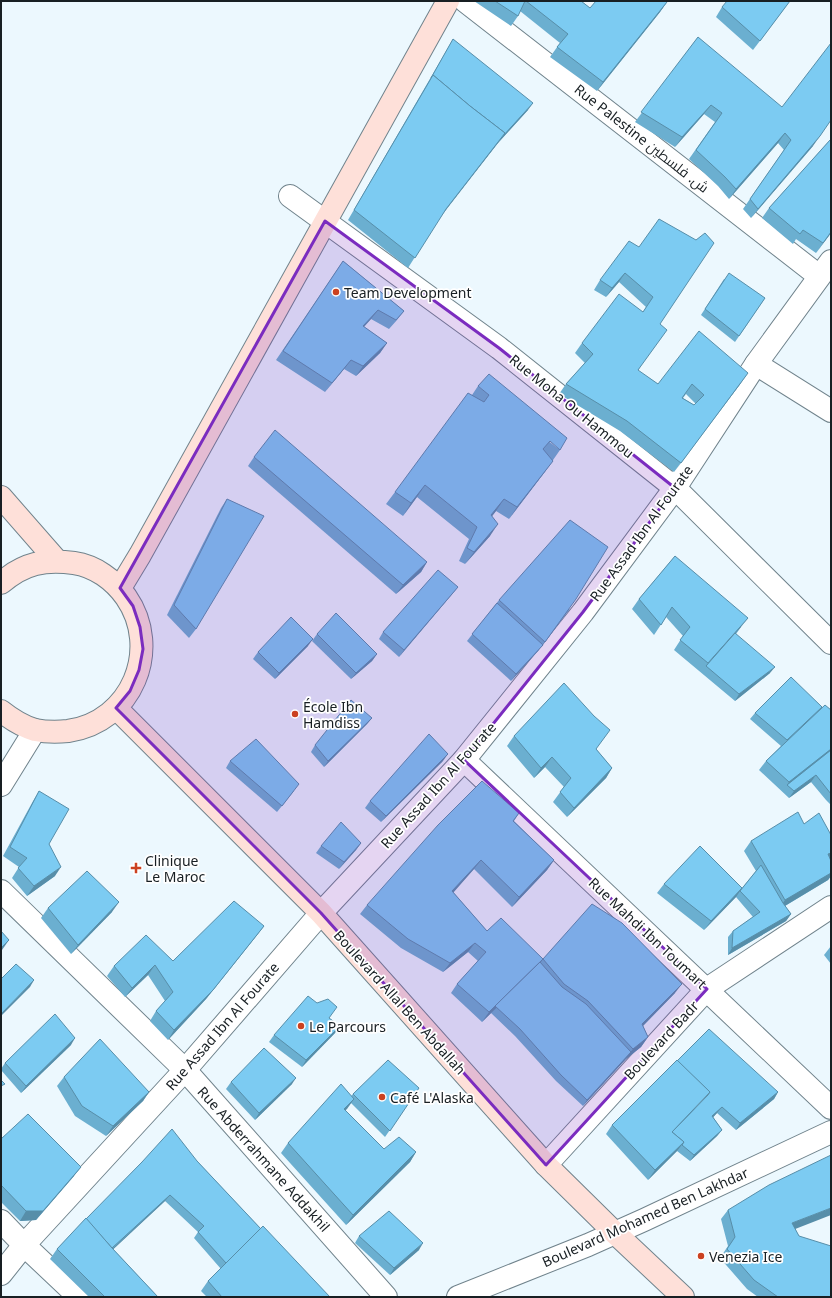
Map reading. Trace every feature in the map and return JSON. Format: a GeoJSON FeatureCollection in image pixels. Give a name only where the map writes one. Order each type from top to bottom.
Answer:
{"type":"FeatureCollection","features":[{"type":"Feature","properties":{"kind":"main road"},"geometry":{"type":"LineString","coordinates":[[120,588],[140,555],[448,1]]}},
{"type":"Feature","properties":{"kind":"main road"},"geometry":{"type":"LineString","coordinates":[[1,497],[57,561]]}},
{"type":"Feature","properties":{"kind":"main road"},"geometry":{"type":"LineString","coordinates":[[1,583],[12,574],[33,564],[57,561],[80,564],[102,573],[120,588],[133,606],[140,627],[143,649],[139,670],[130,691],[116,708],[99,721],[79,729],[57,732],[35,730],[13,720],[1,711]]}},
{"type":"Feature","properties":{"kind":"main road","name":"Boulevard Allal Ben Abdallah"},"geometry":{"type":"LineString","coordinates":[[116,708],[321,913],[546,1165],[683,1297]]}},
{"type":"Feature","properties":{"kind":"street","name":"Rue Palestine ش. فلسطين"},"geometry":{"type":"LineString","coordinates":[[465,1],[825,268]]}},
{"type":"Feature","properties":{"kind":"street","name":"Rue Moha Ou Hammou"},"geometry":{"type":"LineString","coordinates":[[290,196],[499,348],[675,488],[831,644]]}},
{"type":"Feature","properties":{"kind":"street","name":"Rue Assad Ibn Al Fourate"},"geometry":{"type":"LineString","coordinates":[[1,1274],[24,1245],[185,1070],[321,913],[464,760],[582,612],[675,488],[756,364],[825,268]]}},
{"type":"Feature","properties":{"kind":"street"},"geometry":{"type":"LineString","coordinates":[[756,364],[831,411]]}},
{"type":"Feature","properties":{"kind":"street"},"geometry":{"type":"LineString","coordinates":[[1,785],[35,730]]}},
{"type":"Feature","properties":{"kind":"street","name":"Rue Mahdi Ibn Toumart"},"geometry":{"type":"LineString","coordinates":[[464,760],[831,1108]]}},
{"type":"Feature","properties":{"kind":"street","name":"Rue Abderrahmane Addakhil"},"geometry":{"type":"LineString","coordinates":[[1,891],[185,1070],[386,1297]]}},
{"type":"Feature","properties":{"kind":"street","name":"Boulevard Badr"},"geometry":{"type":"LineString","coordinates":[[546,1165],[707,989],[831,907]]}},
{"type":"Feature","properties":{"kind":"street","name":"Boulevard Mohamed Ben Lakhdar"},"geometry":{"type":"LineString","coordinates":[[458,1297],[615,1233],[831,1132]]}},
{"type":"Feature","properties":{"kind":"street"},"geometry":{"type":"LineString","coordinates":[[1,1221],[79,1297]]}},
{"type":"Feature","properties":{"kind":"highlighted area"},"geometry":{"type":"Polygon","coordinates":[[[325,221],[499,348],[675,488],[583,612],[464,760],[707,989],[546,1165],[321,913],[116,708],[130,691],[139,670],[143,649],[140,627],[133,606],[120,588],[325,221]]]}},
{"type":"Feature","properties":{"kind":"building"},"geometry":{"type":"Polygon","coordinates":[[[495,1],[525,1],[518,16],[495,1]]]}},
{"type":"Feature","properties":{"kind":"building"},"geometry":{"type":"Polygon","coordinates":[[[526,1],[581,1],[590,8],[596,1],[667,2],[603,82],[557,47],[568,34],[526,1]]]}},
{"type":"Feature","properties":{"kind":"building"},"geometry":{"type":"Polygon","coordinates":[[[727,1],[790,1],[760,41],[722,7],[727,1]]]}},
{"type":"Feature","properties":{"kind":"building"},"geometry":{"type":"Polygon","coordinates":[[[698,37],[782,107],[831,43],[831,120],[820,136],[758,209],[750,199],[791,140],[785,133],[736,189],[696,150],[722,113],[711,105],[682,137],[641,112],[698,37]]]}},
{"type":"Feature","properties":{"kind":"building"},"geometry":{"type":"Polygon","coordinates":[[[453,39],[533,103],[503,136],[505,133],[433,75],[431,78],[453,39]]]}},
{"type":"Feature","properties":{"kind":"building"},"geometry":{"type":"Polygon","coordinates":[[[433,75],[505,133],[446,209],[415,258],[354,210],[433,75]]]}},
{"type":"Feature","properties":{"kind":"building"},"geometry":{"type":"Polygon","coordinates":[[[830,140],[831,232],[823,243],[803,230],[800,234],[769,208],[830,140]]]}},
{"type":"Feature","properties":{"kind":"building"},"geometry":{"type":"Polygon","coordinates":[[[659,219],[696,240],[705,233],[714,243],[660,324],[667,330],[638,370],[658,384],[699,331],[748,373],[681,463],[627,421],[566,384],[593,354],[582,343],[619,294],[643,312],[653,297],[625,273],[612,288],[600,280],[629,241],[639,247],[659,219]],[[692,384],[682,398],[694,405],[704,395],[692,384]]]}},
{"type":"Feature","properties":{"kind":"building"},"geometry":{"type":"Polygon","coordinates":[[[343,261],[404,311],[396,320],[378,310],[363,326],[387,343],[363,366],[351,360],[332,383],[283,351],[343,261]]]}},
{"type":"Feature","properties":{"kind":"building"},"geometry":{"type":"Polygon","coordinates":[[[729,273],[765,298],[739,336],[705,309],[729,273]]]}},
{"type":"Feature","properties":{"kind":"building"},"geometry":{"type":"Polygon","coordinates":[[[489,374],[567,438],[560,450],[550,441],[543,449],[553,461],[517,507],[504,499],[491,515],[498,524],[474,552],[467,548],[477,527],[425,485],[411,503],[395,492],[468,393],[484,402],[489,395],[478,386],[489,374]]]}},
{"type":"Feature","properties":{"kind":"building"},"geometry":{"type":"Polygon","coordinates":[[[275,430],[427,562],[403,585],[254,457],[275,430]]]}},
{"type":"Feature","properties":{"kind":"building"},"geometry":{"type":"Polygon","coordinates":[[[227,499],[264,516],[196,629],[174,605],[227,499]]]}},
{"type":"Feature","properties":{"kind":"building"},"geometry":{"type":"Polygon","coordinates":[[[570,520],[608,547],[576,599],[545,642],[499,600],[570,520]]]}},
{"type":"Feature","properties":{"kind":"building"},"geometry":{"type":"Polygon","coordinates":[[[675,556],[748,618],[708,663],[680,640],[690,627],[672,607],[661,625],[639,599],[675,556]]]}},
{"type":"Feature","properties":{"kind":"building"},"geometry":{"type":"Polygon","coordinates":[[[438,570],[458,587],[404,650],[383,632],[438,570]]]}},
{"type":"Feature","properties":{"kind":"building"},"geometry":{"type":"Polygon","coordinates":[[[497,603],[543,645],[516,674],[472,634],[497,603]]]}},
{"type":"Feature","properties":{"kind":"building"},"geometry":{"type":"Polygon","coordinates":[[[336,613],[377,654],[356,673],[317,634],[336,613]]]}},
{"type":"Feature","properties":{"kind":"building"},"geometry":{"type":"Polygon","coordinates":[[[291,617],[313,639],[279,673],[258,652],[291,617]]]}},
{"type":"Feature","properties":{"kind":"building"},"geometry":{"type":"Polygon","coordinates":[[[735,633],[775,667],[739,694],[706,666],[735,633]]]}},
{"type":"Feature","properties":{"kind":"building"},"geometry":{"type":"Polygon","coordinates":[[[791,677],[822,707],[787,740],[755,713],[791,677]]]}},
{"type":"Feature","properties":{"kind":"building"},"geometry":{"type":"Polygon","coordinates":[[[564,683],[594,716],[610,730],[596,749],[612,768],[574,808],[560,792],[571,778],[552,757],[541,768],[514,736],[564,683]]]}},
{"type":"Feature","properties":{"kind":"building"},"geometry":{"type":"Polygon","coordinates":[[[351,700],[372,718],[328,761],[315,745],[351,700]]]}},
{"type":"Feature","properties":{"kind":"building"},"geometry":{"type":"Polygon","coordinates":[[[825,705],[831,710],[831,749],[789,782],[766,761],[825,705]]]}},
{"type":"Feature","properties":{"kind":"building"},"geometry":{"type":"Polygon","coordinates":[[[429,734],[448,754],[386,816],[370,801],[429,734]]]}},
{"type":"Feature","properties":{"kind":"building"},"geometry":{"type":"Polygon","coordinates":[[[256,739],[299,784],[282,806],[230,761],[256,739]]]}},
{"type":"Feature","properties":{"kind":"building"},"geometry":{"type":"Polygon","coordinates":[[[831,750],[831,794],[816,775],[794,791],[787,785],[831,750]]]}},
{"type":"Feature","properties":{"kind":"building"},"geometry":{"type":"Polygon","coordinates":[[[482,781],[519,813],[513,821],[554,860],[519,897],[481,860],[452,891],[487,931],[501,918],[543,959],[489,1012],[457,984],[486,952],[475,943],[450,963],[408,939],[367,905],[438,825],[482,781]]]}},
{"type":"Feature","properties":{"kind":"building"},"geometry":{"type":"Polygon","coordinates":[[[39,791],[69,809],[49,844],[61,867],[34,886],[18,868],[27,858],[10,847],[39,791]]]}},
{"type":"Feature","properties":{"kind":"building"},"geometry":{"type":"Polygon","coordinates":[[[798,812],[804,824],[819,813],[831,835],[831,853],[828,854],[831,861],[831,873],[785,900],[751,841],[798,812]]]}},
{"type":"Feature","properties":{"kind":"building"},"geometry":{"type":"Polygon","coordinates":[[[341,822],[361,843],[344,862],[321,846],[341,822]]]}},
{"type":"Feature","properties":{"kind":"building"},"geometry":{"type":"Polygon","coordinates":[[[700,846],[742,888],[711,921],[664,884],[700,846]]]}},
{"type":"Feature","properties":{"kind":"building"},"geometry":{"type":"Polygon","coordinates":[[[761,865],[791,914],[732,948],[733,931],[760,912],[740,891],[761,865]]]}},
{"type":"Feature","properties":{"kind":"building"},"geometry":{"type":"Polygon","coordinates":[[[87,871],[119,902],[78,945],[48,908],[87,871]]]}},
{"type":"Feature","properties":{"kind":"building"},"geometry":{"type":"Polygon","coordinates":[[[234,901],[264,926],[213,990],[174,1030],[156,1011],[173,992],[155,965],[132,988],[114,966],[146,935],[173,961],[234,901]]]}},
{"type":"Feature","properties":{"kind":"building"},"geometry":{"type":"Polygon","coordinates":[[[592,904],[622,923],[682,984],[642,1024],[648,1037],[633,1049],[588,1001],[564,984],[543,959],[592,904]]]}},
{"type":"Feature","properties":{"kind":"building"},"geometry":{"type":"Polygon","coordinates":[[[1,931],[9,940],[1,948],[1,931]]]}},
{"type":"Feature","properties":{"kind":"building"},"geometry":{"type":"Polygon","coordinates":[[[540,962],[562,987],[586,1004],[631,1052],[587,1100],[561,1075],[520,1029],[495,1006],[540,962]]]}},
{"type":"Feature","properties":{"kind":"building"},"geometry":{"type":"Polygon","coordinates":[[[16,964],[34,980],[1,1014],[1,979],[16,964]]]}},
{"type":"Feature","properties":{"kind":"building"},"geometry":{"type":"Polygon","coordinates":[[[308,996],[317,1003],[328,999],[337,1007],[329,1018],[340,1026],[306,1060],[274,1035],[308,996]]]}},
{"type":"Feature","properties":{"kind":"building"},"geometry":{"type":"Polygon","coordinates":[[[55,1014],[75,1038],[26,1086],[5,1063],[55,1014]]]}},
{"type":"Feature","properties":{"kind":"building"},"geometry":{"type":"Polygon","coordinates":[[[709,1029],[778,1092],[740,1123],[722,1107],[712,1116],[722,1130],[694,1155],[682,1145],[684,1142],[672,1132],[710,1092],[677,1061],[709,1029]]]}},
{"type":"Feature","properties":{"kind":"building"},"geometry":{"type":"Polygon","coordinates":[[[100,1039],[149,1092],[113,1126],[82,1106],[64,1077],[100,1039]]]}},
{"type":"Feature","properties":{"kind":"building"},"geometry":{"type":"Polygon","coordinates":[[[264,1048],[296,1078],[259,1113],[231,1082],[264,1048]]]}},
{"type":"Feature","properties":{"kind":"building"},"geometry":{"type":"Polygon","coordinates":[[[388,1060],[419,1088],[390,1131],[353,1094],[388,1060]]]}},
{"type":"Feature","properties":{"kind":"building"},"geometry":{"type":"Polygon","coordinates":[[[677,1060],[710,1092],[672,1132],[684,1142],[655,1170],[612,1125],[677,1060]]]}},
{"type":"Feature","properties":{"kind":"building"},"geometry":{"type":"Polygon","coordinates":[[[1,1080],[5,1084],[1,1086],[1,1080]]]}},
{"type":"Feature","properties":{"kind":"building"},"geometry":{"type":"Polygon","coordinates":[[[341,1084],[354,1099],[344,1109],[384,1149],[399,1137],[416,1152],[353,1215],[288,1143],[341,1084]]]}},
{"type":"Feature","properties":{"kind":"building"},"geometry":{"type":"Polygon","coordinates":[[[28,1114],[81,1167],[43,1211],[26,1211],[1,1185],[1,1139],[28,1114]]]}},
{"type":"Feature","properties":{"kind":"building"},"geometry":{"type":"Polygon","coordinates":[[[172,1129],[197,1161],[261,1229],[226,1263],[198,1232],[204,1226],[170,1195],[112,1248],[86,1219],[172,1129]]]}},
{"type":"Feature","properties":{"kind":"building"},"geometry":{"type":"Polygon","coordinates":[[[831,1155],[831,1208],[792,1223],[799,1236],[831,1246],[831,1297],[778,1297],[754,1280],[727,1249],[735,1237],[728,1210],[769,1185],[831,1155]]]}},
{"type":"Feature","properties":{"kind":"building"},"geometry":{"type":"Polygon","coordinates":[[[389,1211],[423,1243],[394,1268],[359,1236],[389,1211]]]}},
{"type":"Feature","properties":{"kind":"building"},"geometry":{"type":"Polygon","coordinates":[[[86,1218],[158,1297],[105,1297],[57,1249],[86,1218]]]}},
{"type":"Feature","properties":{"kind":"building"},"geometry":{"type":"Polygon","coordinates":[[[263,1226],[330,1297],[222,1297],[208,1281],[263,1226]]]}},
{"type":"Feature","properties":{"kind":"place","name":"Team Development"},"geometry":{"type":"Point","coordinates":[336,292]}},
{"type":"Feature","properties":{"kind":"place","name":"École Ibn Hamdiss"},"geometry":{"type":"Point","coordinates":[295,714]}},
{"type":"Feature","properties":{"kind":"place","name":"Clinique Le Maroc"},"geometry":{"type":"Point","coordinates":[136,868]}},
{"type":"Feature","properties":{"kind":"place","name":"Le Parcours"},"geometry":{"type":"Point","coordinates":[301,1026]}},
{"type":"Feature","properties":{"kind":"place","name":"Café L'Alaska"},"geometry":{"type":"Point","coordinates":[382,1097]}},
{"type":"Feature","properties":{"kind":"place","name":"Venezia Ice"},"geometry":{"type":"Point","coordinates":[701,1256]}}]}
